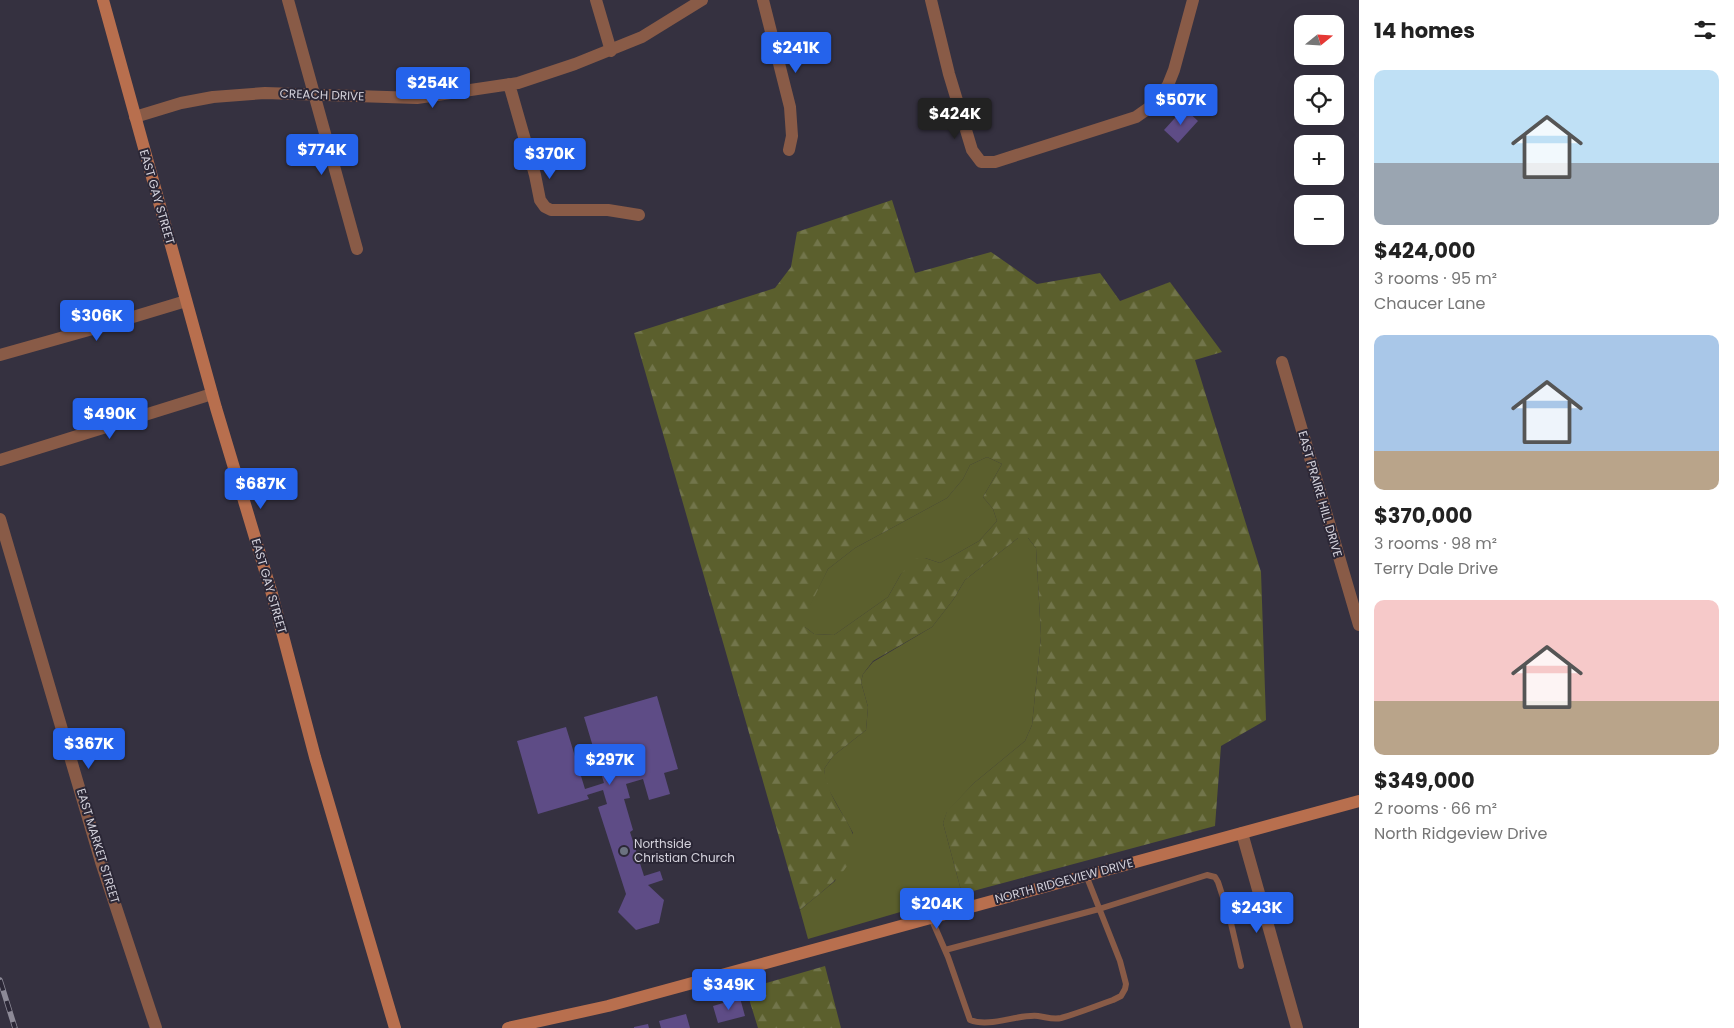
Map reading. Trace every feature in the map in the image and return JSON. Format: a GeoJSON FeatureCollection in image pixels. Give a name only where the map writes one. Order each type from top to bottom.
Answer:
{"type":"FeatureCollection","features":[{"type":"Feature","properties":{"kind":"main road","name":"EAST GAY STREET"},"geometry":{"type":"LineString","coordinates":[[103,0],[212,394],[272,594],[315,757],[395,1028]]}},
{"type":"Feature","properties":{"kind":"main road","name":"NORTH RIDGEVIEW DRIVE"},"geometry":{"type":"LineString","coordinates":[[508,1028],[608,1006],[1359,801]]}},
{"type":"Feature","properties":{"kind":"street"},"geometry":{"type":"LineString","coordinates":[[288,0],[357,249]]}},
{"type":"Feature","properties":{"kind":"street"},"geometry":{"type":"LineString","coordinates":[[596,0],[610,51]]}},
{"type":"Feature","properties":{"kind":"street","name":"CREACH DRIVE"},"geometry":{"type":"LineString","coordinates":[[134,117],[181,103],[213,97],[265,93],[417,98],[518,83],[567,67],[642,37],[702,0]]}},
{"type":"Feature","properties":{"kind":"street"},"geometry":{"type":"LineString","coordinates":[[763,0],[790,107],[792,136],[789,150]]}},
{"type":"Feature","properties":{"kind":"street"},"geometry":{"type":"LineString","coordinates":[[931,0],[949,74],[972,150],[981,162],[995,162],[1136,117],[1153,105],[1168,85],[1174,70],[1193,0]]}},
{"type":"Feature","properties":{"kind":"street"},"geometry":{"type":"LineString","coordinates":[[509,84],[535,175],[540,200],[545,207],[551,210],[608,210],[639,215]]}},
{"type":"Feature","properties":{"kind":"street"},"geometry":{"type":"LineString","coordinates":[[0,355],[186,301]]}},
{"type":"Feature","properties":{"kind":"street","name":"EAST PRAIRE HILL DRIVE"},"geometry":{"type":"LineString","coordinates":[[1282,362],[1359,625]]}},
{"type":"Feature","properties":{"kind":"street"},"geometry":{"type":"LineString","coordinates":[[0,460],[212,394]]}},
{"type":"Feature","properties":{"kind":"street","name":"EAST MARKET STREET"},"geometry":{"type":"LineString","coordinates":[[0,519],[101,862],[156,1028]]}},
{"type":"Feature","properties":{"kind":"street"},"geometry":{"type":"LineString","coordinates":[[1242,833],[1297,1028]]}},
{"type":"Feature","properties":{"kind":"lane"},"geometry":{"type":"LineString","coordinates":[[931,918],[955,976],[968,1016],[975,1023],[986,1024],[1037,1016],[1059,1019],[1121,996],[1126,984],[1120,962],[1086,875]]}},
{"type":"Feature","properties":{"kind":"lane"},"geometry":{"type":"LineString","coordinates":[[945,950],[1098,909],[1207,875],[1215,877],[1218,882],[1230,920],[1241,966]]}},
{"type":"Feature","properties":{"kind":"lane"},"geometry":{"type":"LineString","coordinates":[[1230,920],[1264,909]]}},
{"type":"Feature","properties":{"kind":"green space"},"geometry":{"type":"Polygon","coordinates":[[[892,200],[915,273],[991,252],[1037,284],[1100,273],[1120,301],[1170,282],[1222,352],[1195,360],[1261,572],[1266,720],[1221,746],[1215,826],[962,894],[943,823],[947,811],[974,783],[1025,741],[1032,725],[1041,636],[1036,548],[1028,538],[1018,538],[965,580],[953,600],[932,627],[873,661],[863,674],[861,682],[868,707],[866,730],[833,756],[824,769],[831,793],[853,834],[855,847],[853,856],[841,874],[800,910],[634,333],[775,288],[791,267],[797,232],[892,200]],[[987,457],[970,465],[963,479],[947,498],[855,548],[828,569],[805,616],[805,627],[814,634],[834,635],[888,597],[901,574],[915,559],[925,558],[940,563],[979,541],[997,521],[993,509],[983,497],[1002,464],[987,457]]]}},
{"type":"Feature","properties":{"kind":"green space"},"geometry":{"type":"Polygon","coordinates":[[[987,457],[1002,464],[983,497],[993,509],[997,521],[979,541],[940,563],[925,558],[901,574],[888,597],[834,635],[814,634],[805,627],[804,616],[828,569],[855,548],[947,498],[963,479],[970,465],[987,457]]]}},
{"type":"Feature","properties":{"kind":"green space"},"geometry":{"type":"Polygon","coordinates":[[[1018,538],[1028,538],[1036,548],[1041,636],[1032,725],[1025,741],[974,783],[947,812],[943,823],[962,894],[808,939],[800,910],[835,881],[853,833],[826,785],[824,769],[833,756],[866,730],[868,707],[861,682],[863,674],[873,662],[932,627],[953,600],[965,580],[1018,538]]]}},
{"type":"Feature","properties":{"kind":"green space"},"geometry":{"type":"Polygon","coordinates":[[[825,966],[841,1028],[758,1028],[746,989],[825,966]]]}},
{"type":"Feature","properties":{"kind":"building"},"geometry":{"type":"Polygon","coordinates":[[[1184,108],[1198,121],[1178,143],[1164,130],[1184,108]]]}},
{"type":"Feature","properties":{"kind":"building"},"geometry":{"type":"Polygon","coordinates":[[[657,696],[678,769],[664,773],[670,794],[649,800],[643,779],[626,784],[630,798],[624,799],[633,830],[630,832],[644,876],[660,871],[663,880],[648,885],[664,900],[659,923],[636,930],[618,912],[626,894],[598,807],[607,804],[603,790],[587,795],[589,799],[538,814],[517,741],[566,727],[585,789],[604,783],[584,717],[657,696]]]}},
{"type":"Feature","properties":{"kind":"building"},"geometry":{"type":"Polygon","coordinates":[[[740,998],[745,1016],[718,1023],[713,1006],[740,998]]]}},
{"type":"Feature","properties":{"kind":"building"},"geometry":{"type":"Polygon","coordinates":[[[686,1014],[690,1028],[661,1028],[659,1021],[686,1014]]]}},
{"type":"Feature","properties":{"kind":"building"},"geometry":{"type":"Polygon","coordinates":[[[648,1024],[649,1028],[634,1028],[634,1027],[648,1024]]]}},
{"type":"Feature","properties":{"kind":"railway"},"geometry":{"type":"LineString","coordinates":[[0,980],[15,1028]]}},
{"type":"Feature","properties":{"kind":"place","name":"Northside Christian Church"},"geometry":{"type":"Point","coordinates":[624,851]}}]}
